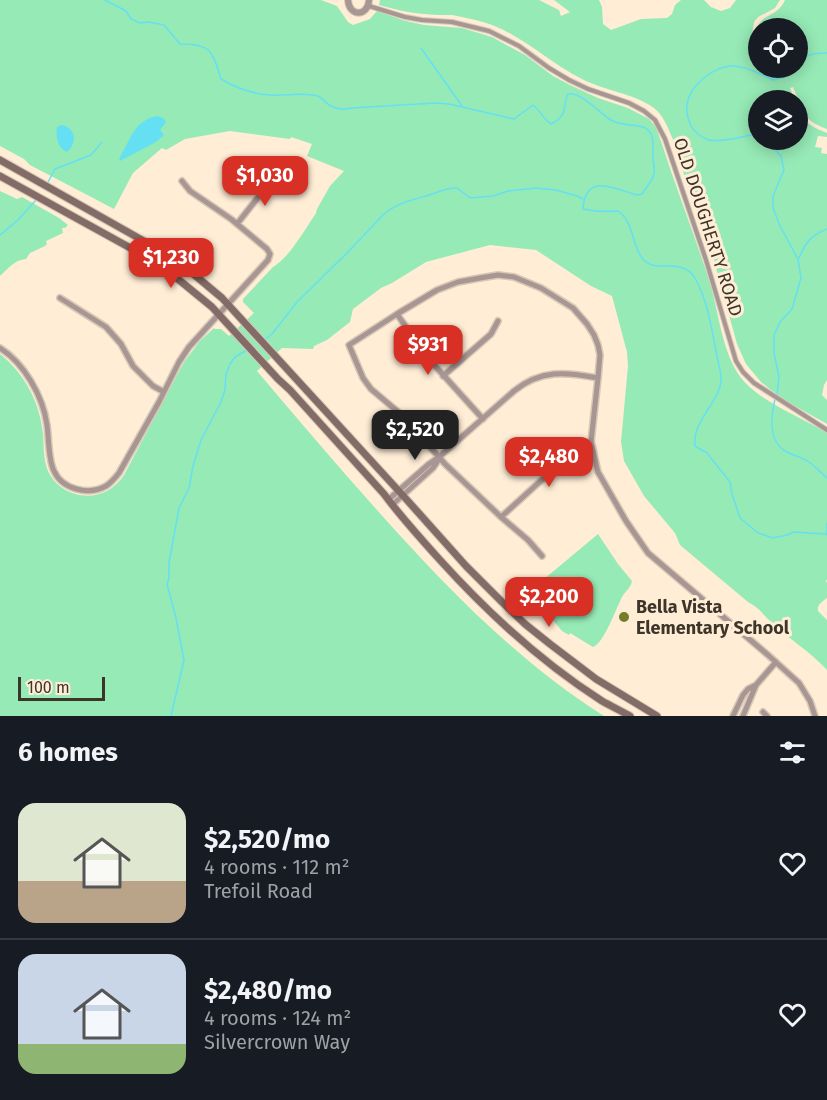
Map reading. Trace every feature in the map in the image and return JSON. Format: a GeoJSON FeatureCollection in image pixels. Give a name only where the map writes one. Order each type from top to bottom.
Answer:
{"type":"FeatureCollection","features":[{"type":"Feature","properties":{"kind":"main road"},"geometry":{"type":"LineString","coordinates":[[0,160],[158,249],[222,298],[466,566],[525,624],[596,679],[657,716]]}},
{"type":"Feature","properties":{"kind":"main road"},"geometry":{"type":"LineString","coordinates":[[0,176],[154,261],[188,286],[219,315],[290,390],[460,582],[513,633],[581,686],[630,716]]}},
{"type":"Feature","properties":{"kind":"street"},"geometry":{"type":"LineString","coordinates":[[348,0],[349,8],[354,12],[364,11],[369,3]]}},
{"type":"Feature","properties":{"kind":"street","name":"OLD DOUGHERTY ROAD"},"geometry":{"type":"LineString","coordinates":[[369,3],[405,17],[452,22],[489,31],[519,46],[569,80],[628,103],[655,120],[665,139],[706,260],[736,361],[747,378],[827,430]]}},
{"type":"Feature","properties":{"kind":"street"},"geometry":{"type":"LineString","coordinates":[[237,224],[263,191],[271,175]]}},
{"type":"Feature","properties":{"kind":"street"},"geometry":{"type":"LineString","coordinates":[[0,348],[25,372],[36,393],[47,422],[52,468],[56,474],[64,483],[78,490],[99,489],[113,480],[189,347],[268,260],[270,254],[237,224],[190,191],[182,181]]}},
{"type":"Feature","properties":{"kind":"street"},"geometry":{"type":"LineString","coordinates":[[542,556],[528,540],[439,457],[403,417],[371,389],[363,378],[349,345],[437,290],[458,282],[498,275],[514,277],[541,288],[578,312],[594,335],[600,355],[591,442],[598,472],[607,488],[648,553],[799,683],[810,701],[815,716]]}},
{"type":"Feature","properties":{"kind":"street"},"geometry":{"type":"LineString","coordinates":[[60,298],[106,327],[121,344],[133,366],[153,386],[164,392]]}},
{"type":"Feature","properties":{"kind":"street"},"geometry":{"type":"LineString","coordinates":[[397,314],[417,344],[443,376],[483,419]]}},
{"type":"Feature","properties":{"kind":"street"},"geometry":{"type":"LineString","coordinates":[[443,376],[491,334],[498,321]]}},
{"type":"Feature","properties":{"kind":"street"},"geometry":{"type":"LineString","coordinates":[[390,503],[433,468],[439,457],[520,386],[538,376],[552,373],[570,373],[598,378]]}},
{"type":"Feature","properties":{"kind":"street"},"geometry":{"type":"LineString","coordinates":[[501,517],[557,466],[569,458],[593,452]]}},
{"type":"Feature","properties":{"kind":"street"},"geometry":{"type":"LineString","coordinates":[[743,716],[756,685],[776,662]]}},
{"type":"Feature","properties":{"kind":"street"},"geometry":{"type":"LineString","coordinates":[[733,716],[748,689],[756,685]]}},
{"type":"Feature","properties":{"kind":"green space"},"geometry":{"type":"Polygon","coordinates":[[[0,0],[321,0],[337,6],[348,22],[353,25],[370,19],[377,11],[406,21],[462,28],[492,37],[525,55],[553,76],[570,85],[628,108],[649,119],[656,127],[698,248],[710,283],[725,346],[735,369],[759,395],[827,433],[827,598],[820,603],[818,611],[827,620],[827,670],[757,608],[680,545],[675,533],[644,496],[624,461],[621,442],[628,366],[627,352],[612,296],[591,286],[536,250],[490,245],[426,262],[381,288],[353,309],[350,322],[327,340],[314,346],[313,349],[282,348],[257,371],[385,519],[461,599],[515,650],[604,716],[0,716],[0,354],[23,379],[34,400],[41,422],[45,462],[53,479],[66,490],[82,495],[90,496],[107,491],[124,475],[184,362],[200,341],[214,328],[221,329],[229,336],[254,313],[243,302],[243,299],[291,250],[316,213],[330,186],[344,171],[307,156],[312,144],[291,137],[290,139],[230,131],[185,139],[166,150],[162,148],[133,173],[114,209],[30,165],[24,159],[0,146],[0,0]]]}},
{"type":"Feature","properties":{"kind":"green space"},"geometry":{"type":"Polygon","coordinates":[[[380,0],[539,0],[559,10],[561,16],[570,12],[554,0],[599,0],[602,7],[603,24],[611,30],[641,19],[667,18],[681,0],[704,0],[711,7],[721,11],[730,8],[736,0],[780,0],[775,8],[757,18],[748,18],[748,78],[808,78],[808,18],[766,18],[778,10],[785,0],[827,0],[827,129],[808,118],[808,90],[794,90],[793,87],[790,88],[791,90],[748,90],[748,150],[808,150],[808,123],[827,133],[827,137],[818,136],[815,147],[822,148],[821,153],[827,154],[827,380],[822,395],[827,400],[827,424],[771,390],[746,364],[737,344],[713,257],[675,144],[666,124],[654,108],[637,99],[582,79],[522,40],[497,27],[452,15],[418,13],[379,5],[380,0]]]}},
{"type":"Feature","properties":{"kind":"green space"},"geometry":{"type":"Polygon","coordinates":[[[0,191],[17,199],[22,197],[68,225],[62,228],[63,233],[46,241],[45,246],[30,253],[26,259],[15,263],[0,276],[0,191]]]}},
{"type":"Feature","properties":{"kind":"green space"},"geometry":{"type":"Polygon","coordinates":[[[598,534],[632,581],[605,633],[593,647],[570,633],[569,635],[562,631],[530,593],[598,534]]]}},
{"type":"Feature","properties":{"kind":"water"},"geometry":{"type":"Polygon","coordinates":[[[157,116],[166,122],[160,130],[164,135],[156,142],[120,161],[121,155],[138,126],[149,118],[157,116]]]}},
{"type":"Feature","properties":{"kind":"water"},"geometry":{"type":"Polygon","coordinates":[[[61,125],[70,129],[74,136],[73,144],[67,152],[59,145],[56,134],[57,127],[61,125]]]}},
{"type":"Feature","properties":{"kind":"waterway"},"geometry":{"type":"LineString","coordinates":[[105,0],[126,11],[131,19],[140,23],[164,25],[180,44],[205,48],[213,56],[221,79],[251,92],[270,95],[312,95],[320,97],[332,107],[341,109],[449,104],[514,119],[533,105],[551,124],[563,114],[568,94],[573,94],[615,122],[647,129],[653,141],[654,172],[652,180],[642,194],[637,195],[611,187],[595,187],[589,190],[583,209],[601,212],[618,211],[626,220],[638,251],[647,263],[657,266],[678,266],[691,272],[696,280],[709,317],[721,378],[717,395],[698,427],[695,446],[707,453],[730,482],[740,518],[758,533],[773,538],[794,532],[826,534]]}},
{"type":"Feature","properties":{"kind":"waterway"},"geometry":{"type":"LineString","coordinates":[[421,48],[462,106]]}},
{"type":"Feature","properties":{"kind":"waterway"},"geometry":{"type":"LineString","coordinates":[[808,56],[827,53]]}},
{"type":"Feature","properties":{"kind":"waterway"},"geometry":{"type":"LineString","coordinates":[[748,69],[727,67],[704,78],[689,97],[687,113],[694,130],[709,140],[748,136]]}},
{"type":"Feature","properties":{"kind":"waterway"},"geometry":{"type":"LineString","coordinates":[[769,78],[773,80],[780,78]]}},
{"type":"Feature","properties":{"kind":"waterway"},"geometry":{"type":"LineString","coordinates":[[47,184],[55,169],[91,155],[102,142]]}},
{"type":"Feature","properties":{"kind":"waterway"},"geometry":{"type":"LineString","coordinates":[[775,150],[781,156],[784,170],[773,196],[773,208],[798,259],[801,278],[792,309],[780,322],[774,335],[774,353],[779,377],[777,395]]}},
{"type":"Feature","properties":{"kind":"waterway"},"geometry":{"type":"LineString","coordinates":[[264,340],[272,334],[297,302],[383,215],[398,205],[454,188],[470,198],[536,188],[556,190],[583,199]]}},
{"type":"Feature","properties":{"kind":"waterway"},"geometry":{"type":"LineString","coordinates":[[0,235],[36,200]]}},
{"type":"Feature","properties":{"kind":"waterway"},"geometry":{"type":"LineString","coordinates":[[799,258],[809,240],[827,229]]}},
{"type":"Feature","properties":{"kind":"waterway"},"geometry":{"type":"LineString","coordinates":[[171,716],[184,660],[167,584],[179,508],[189,488],[201,440],[221,402],[230,364],[235,357],[247,350]]}},
{"type":"Feature","properties":{"kind":"waterway"},"geometry":{"type":"LineString","coordinates":[[775,399],[772,428],[777,442],[781,448],[809,462],[827,478]]}},
{"type":"Feature","properties":{"kind":"waterway"},"geometry":{"type":"LineString","coordinates":[[827,523],[827,535]]}},
{"type":"Feature","properties":{"kind":"place","name":"Bella Vista Elementary School"},"geometry":{"type":"Point","coordinates":[624,617]}}]}
